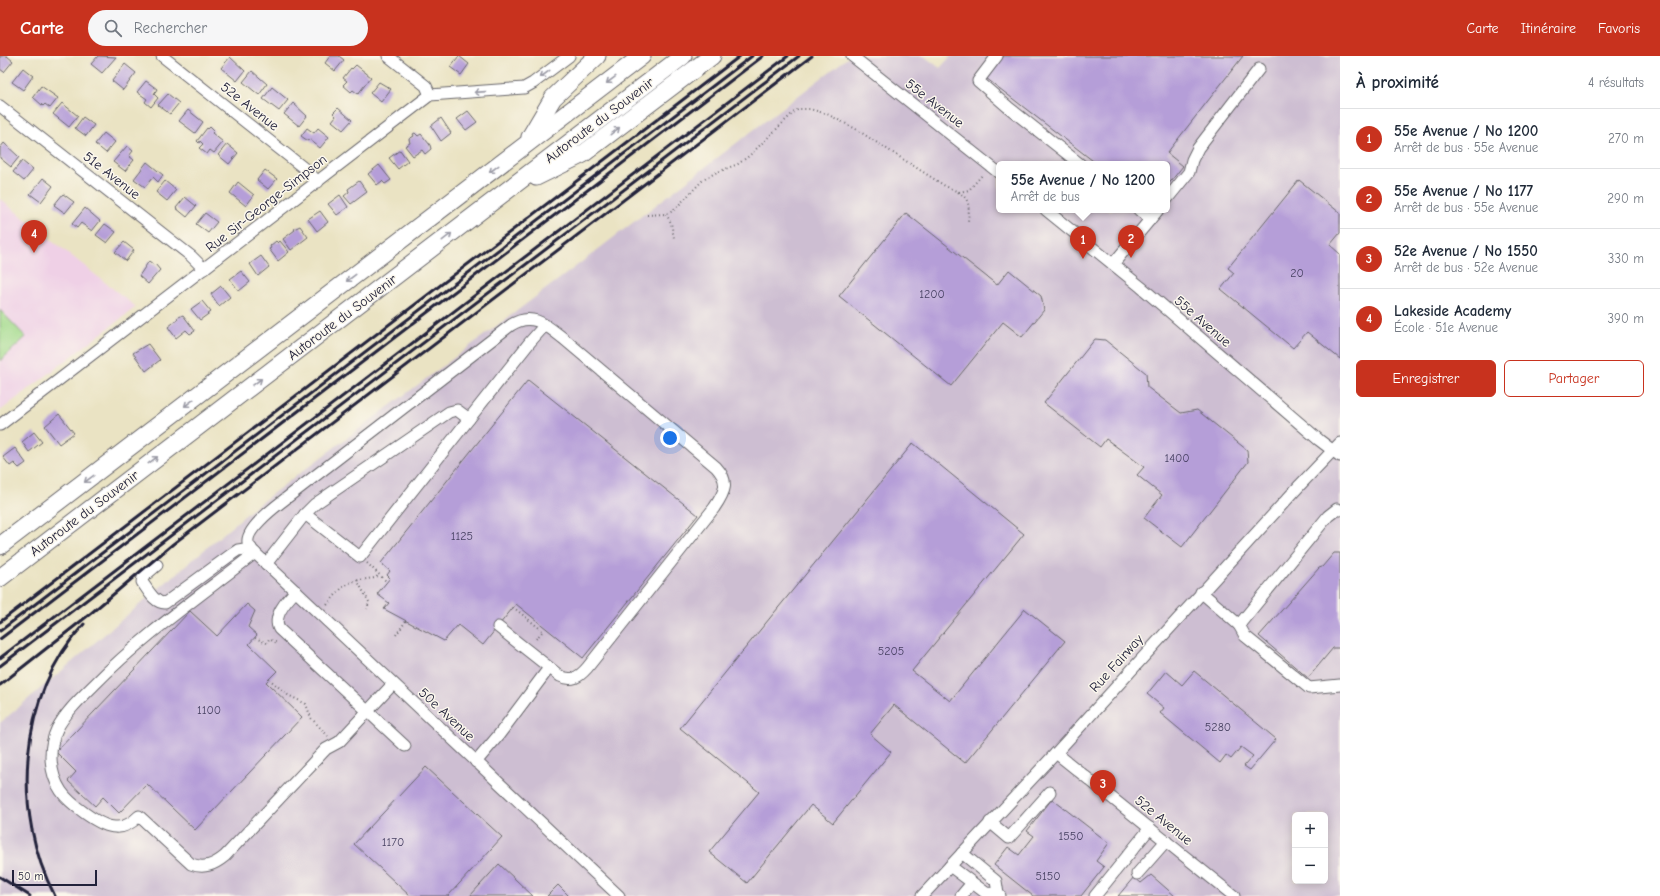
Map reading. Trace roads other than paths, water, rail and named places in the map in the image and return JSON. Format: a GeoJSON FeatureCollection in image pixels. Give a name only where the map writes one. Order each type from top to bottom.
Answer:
{"type":"FeatureCollection","features":[{"type":"Feature","properties":{"kind":"highway"},"geometry":{"type":"LineString","coordinates":[[525,145],[553,98],[597,56]]}},
{"type":"Feature","properties":{"kind":"highway","name":"Autoroute du Souvenir"},"geometry":{"type":"LineString","coordinates":[[0,546],[642,56]]}},
{"type":"Feature","properties":{"kind":"highway","name":"Autoroute du Souvenir"},"geometry":{"type":"LineString","coordinates":[[0,578],[683,56]]}},
{"type":"Feature","properties":{"kind":"highway"},"geometry":{"type":"LineString","coordinates":[[503,193],[583,154],[712,56]]}},
{"type":"Feature","properties":{"kind":"street","name":"52e Avenue"},"geometry":{"type":"LineString","coordinates":[[162,56],[305,169],[318,182]]}},
{"type":"Feature","properties":{"kind":"street"},"geometry":{"type":"LineString","coordinates":[[388,56],[426,86],[430,95],[524,88],[569,56]]}},
{"type":"Feature","properties":{"kind":"street","name":"55e Avenue"},"geometry":{"type":"LineString","coordinates":[[852,56],[996,171]]}},
{"type":"Feature","properties":{"kind":"street"},"geometry":{"type":"LineString","coordinates":[[997,56],[978,81],[1008,107],[1076,161]]}},
{"type":"Feature","properties":{"kind":"street"},"geometry":{"type":"LineString","coordinates":[[1170,195],[1189,172],[1192,160],[1198,148],[1259,69]]}},
{"type":"Feature","properties":{"kind":"street","name":"Rue Sir-George-Simpson"},"geometry":{"type":"LineString","coordinates":[[0,424],[430,95]]}},
{"type":"Feature","properties":{"kind":"street","name":"51e Avenue"},"geometry":{"type":"LineString","coordinates":[[0,106],[191,256],[204,269]]}},
{"type":"Feature","properties":{"kind":"street","name":"55e Avenue"},"geometry":{"type":"LineString","coordinates":[[1050,213],[1338,450]]}},
{"type":"Feature","properties":{"kind":"street"},"geometry":{"type":"LineString","coordinates":[[1143,213],[1150,219]]}},
{"type":"Feature","properties":{"kind":"street"},"geometry":{"type":"LineString","coordinates":[[1113,264],[1155,213]]}},
{"type":"Feature","properties":{"kind":"street"},"geometry":{"type":"LineString","coordinates":[[253,550],[248,543],[248,537],[251,531],[277,506],[511,325],[522,320],[533,320],[545,325],[564,339],[700,453],[720,471],[725,482],[722,494],[714,508],[582,673],[577,677],[566,679],[549,668],[498,627]]}},
{"type":"Feature","properties":{"kind":"street"},"geometry":{"type":"LineString","coordinates":[[305,514],[360,557],[545,325]]}},
{"type":"Feature","properties":{"kind":"street"},"geometry":{"type":"LineString","coordinates":[[266,564],[305,514],[316,504],[449,412],[457,410],[469,419]]}},
{"type":"Feature","properties":{"kind":"street","name":"Rue Fairway"},"geometry":{"type":"LineString","coordinates":[[922,896],[1056,753],[1201,592],[1338,450]]}},
{"type":"Feature","properties":{"kind":"street"},"geometry":{"type":"LineString","coordinates":[[1239,625],[1328,516],[1337,509],[1340,510]]}},
{"type":"Feature","properties":{"kind":"street"},"geometry":{"type":"LineString","coordinates":[[157,565],[143,577],[142,582],[156,600],[160,603],[165,603],[238,550],[253,550]]}},
{"type":"Feature","properties":{"kind":"street"},"geometry":{"type":"LineString","coordinates":[[253,550],[143,639],[121,658],[78,701],[57,729],[53,742],[51,758],[56,781],[67,798],[80,809],[104,825],[115,827],[123,826],[134,821],[139,816],[191,864],[204,867],[212,865],[225,856],[326,749],[339,742],[393,684]]}},
{"type":"Feature","properties":{"kind":"street","name":"50e Avenue"},"geometry":{"type":"LineString","coordinates":[[253,550],[266,564],[619,896]]}},
{"type":"Feature","properties":{"kind":"street"},"geometry":{"type":"LineString","coordinates":[[296,591],[286,602],[278,616],[277,622],[279,629],[404,746]]}},
{"type":"Feature","properties":{"kind":"street"},"geometry":{"type":"LineString","coordinates":[[1201,592],[1239,625],[1245,636],[1309,688],[1340,685]]}},
{"type":"Feature","properties":{"kind":"street"},"geometry":{"type":"LineString","coordinates":[[476,762],[498,736],[549,668]]}},
{"type":"Feature","properties":{"kind":"street","name":"52e Avenue"},"geometry":{"type":"LineString","coordinates":[[1056,753],[1234,896]]}},
{"type":"Feature","properties":{"kind":"street"},"geometry":{"type":"LineString","coordinates":[[990,822],[1009,838],[1050,792]]}},
{"type":"Feature","properties":{"kind":"street"},"geometry":{"type":"LineString","coordinates":[[1095,896],[1150,828]]}},
{"type":"Feature","properties":{"kind":"street"},"geometry":{"type":"LineString","coordinates":[[1138,874],[1166,841]]}},
{"type":"Feature","properties":{"kind":"street"},"geometry":{"type":"LineString","coordinates":[[950,866],[986,894],[999,895],[996,881],[962,853]]}},
{"type":"Feature","properties":{"kind":"street"},"geometry":{"type":"LineString","coordinates":[[961,896],[972,883]]}},
{"type":"Feature","properties":{"kind":"railway"},"geometry":{"type":"LineString","coordinates":[[0,622],[740,56]]}},
{"type":"Feature","properties":{"kind":"railway"},"geometry":{"type":"LineString","coordinates":[[0,631],[752,56]]}},
{"type":"Feature","properties":{"kind":"railway"},"geometry":{"type":"LineString","coordinates":[[0,639],[763,56]]}},
{"type":"Feature","properties":{"kind":"railway"},"geometry":{"type":"LineString","coordinates":[[0,658],[788,56]]}},
{"type":"Feature","properties":{"kind":"railway"},"geometry":{"type":"LineString","coordinates":[[0,666],[799,56]]}},
{"type":"Feature","properties":{"kind":"railway"},"geometry":{"type":"LineString","coordinates":[[0,685],[90,614],[173,544],[812,56]]}},
{"type":"Feature","properties":{"kind":"railway"},"geometry":{"type":"LineString","coordinates":[[55,896],[41,863],[32,828],[27,792],[28,756],[34,719],[45,685],[62,653],[84,624]]}},
{"type":"Feature","properties":{"kind":"railway"},"geometry":{"type":"LineString","coordinates":[[0,877],[30,896]]}},
{"type":"Feature","properties":{"kind":"place","name":"Lakeside Academy"},"geometry":{"type":"Point","coordinates":[34,253]}},
{"type":"Feature","properties":{"kind":"place","name":"55e Avenue / No 1177"},"geometry":{"type":"Point","coordinates":[1131,258]}},
{"type":"Feature","properties":{"kind":"place","name":"55e Avenue / No 1200"},"geometry":{"type":"Point","coordinates":[1083,259]}},
{"type":"Feature","properties":{"kind":"place","name":"52e Avenue / No 1550"},"geometry":{"type":"Point","coordinates":[1103,803]}}]}
